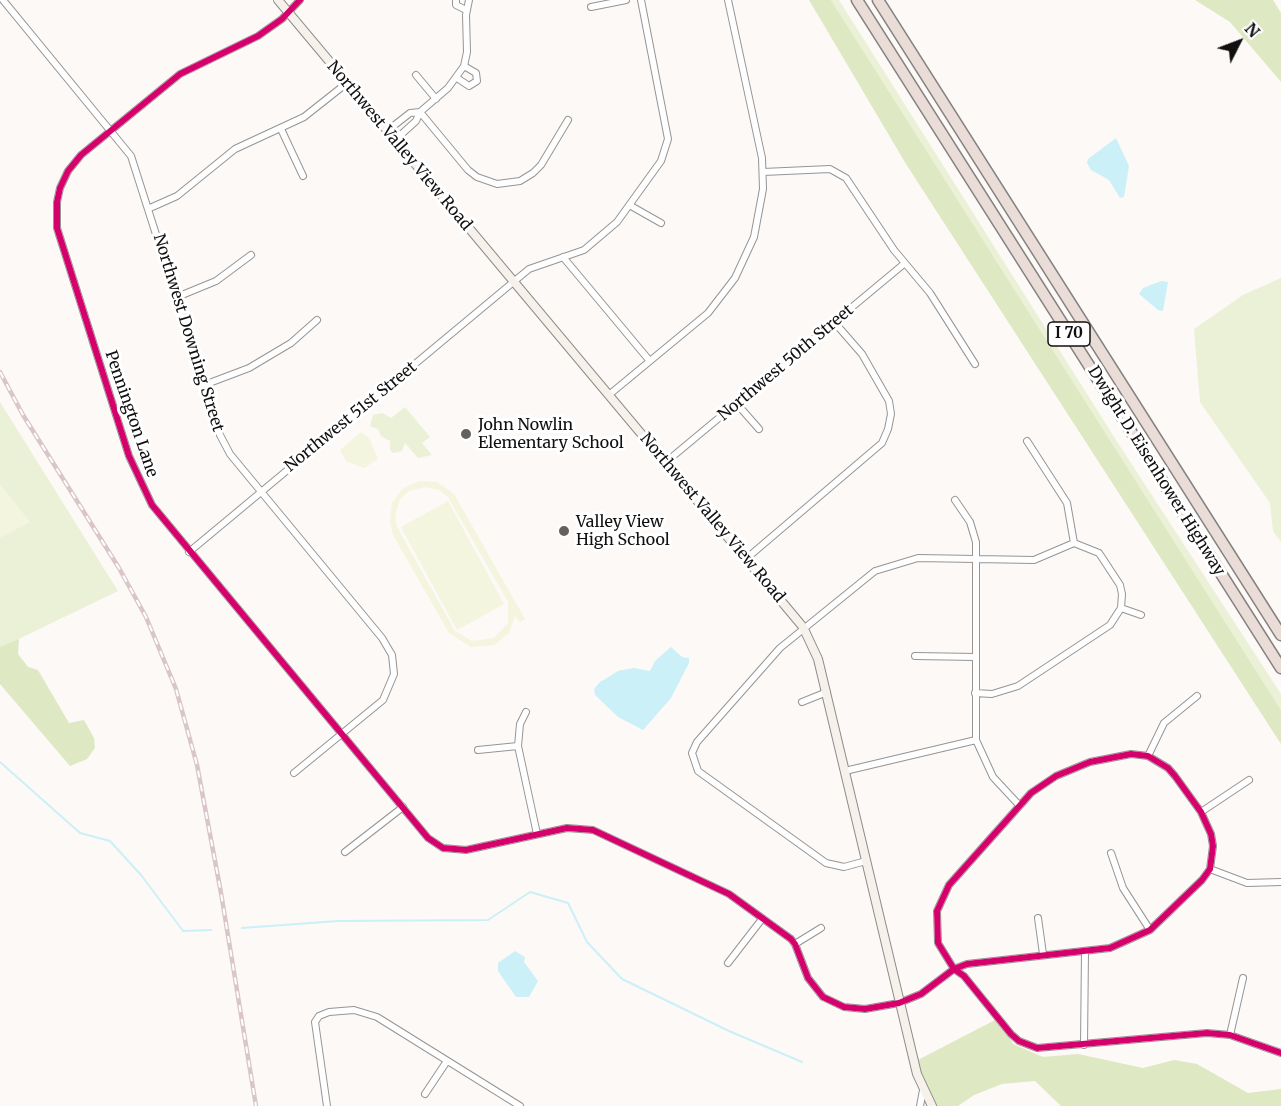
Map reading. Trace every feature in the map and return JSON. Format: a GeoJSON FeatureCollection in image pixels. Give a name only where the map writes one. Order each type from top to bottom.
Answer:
{"type":"FeatureCollection","features":[{"type":"Feature","properties":{"kind":"highway","name":"Dwight D. Eisenhower Highway"},"geometry":{"type":"LineString","coordinates":[[857,0],[1281,668]]}},
{"type":"Feature","properties":{"kind":"highway","name":"Dwight D. Eisenhower Highway"},"geometry":{"type":"LineString","coordinates":[[878,0],[1281,635]]}},
{"type":"Feature","properties":{"kind":"street","name":"Northwest Valley View Road"},"geometry":{"type":"LineString","coordinates":[[278,0],[803,627],[818,659],[899,1003],[923,1090],[932,1106]]}},
{"type":"Feature","properties":{"kind":"street","name":"Pennington Lane"},"geometry":{"type":"LineString","coordinates":[[300,0],[288,14],[249,42],[188,69],[81,155],[68,171],[58,196],[57,228],[134,470],[152,505],[428,838],[451,850],[466,850],[576,827],[593,830],[710,885],[795,944]]}},
{"type":"Feature","properties":{"kind":"street"},"geometry":{"type":"LineString","coordinates":[[456,0],[456,5],[466,10]]}},
{"type":"Feature","properties":{"kind":"street"},"geometry":{"type":"LineString","coordinates":[[395,140],[416,121],[420,112],[457,78],[464,66],[467,52],[466,10],[469,0]]}},
{"type":"Feature","properties":{"kind":"street"},"geometry":{"type":"LineString","coordinates":[[591,8],[626,0]]}},
{"type":"Feature","properties":{"kind":"street","name":"Northwest 51st Street"},"geometry":{"type":"LineString","coordinates":[[189,552],[514,282],[536,265],[594,244],[631,206],[661,161],[668,139],[641,0]]}},
{"type":"Feature","properties":{"kind":"street"},"geometry":{"type":"LineString","coordinates":[[610,394],[708,313],[735,278],[748,253],[758,223],[764,172],[728,0]]}},
{"type":"Feature","properties":{"kind":"street","name":"Northwest Downing Street"},"geometry":{"type":"LineString","coordinates":[[2,2],[112,130],[131,156],[150,208],[220,435],[230,454],[382,638],[392,655],[394,674],[383,700],[342,734]]}},
{"type":"Feature","properties":{"kind":"street"},"geometry":{"type":"LineString","coordinates":[[457,78],[469,86],[477,81],[476,74],[464,66]]}},
{"type":"Feature","properties":{"kind":"street"},"geometry":{"type":"LineString","coordinates":[[416,75],[436,99]]}},
{"type":"Feature","properties":{"kind":"street"},"geometry":{"type":"LineString","coordinates":[[150,208],[177,196],[235,149],[304,117],[347,83]]}},
{"type":"Feature","properties":{"kind":"street"},"geometry":{"type":"LineString","coordinates":[[387,131],[410,113],[420,112]]}},
{"type":"Feature","properties":{"kind":"street"},"geometry":{"type":"LineString","coordinates":[[420,112],[468,170],[477,177],[497,184],[520,181],[533,173],[541,165],[568,120]]}},
{"type":"Feature","properties":{"kind":"street"},"geometry":{"type":"LineString","coordinates":[[281,129],[303,176]]}},
{"type":"Feature","properties":{"kind":"street"},"geometry":{"type":"LineString","coordinates":[[764,172],[818,168],[839,172],[852,184],[894,250],[930,293],[975,364]]}},
{"type":"Feature","properties":{"kind":"street"},"geometry":{"type":"LineString","coordinates":[[631,206],[661,224]]}},
{"type":"Feature","properties":{"kind":"street"},"geometry":{"type":"LineString","coordinates":[[177,297],[216,281],[251,255]]}},
{"type":"Feature","properties":{"kind":"street"},"geometry":{"type":"LineString","coordinates":[[563,257],[649,360]]}},
{"type":"Feature","properties":{"kind":"street","name":"Northwest 50th Street"},"geometry":{"type":"LineString","coordinates":[[666,462],[905,263]]}},
{"type":"Feature","properties":{"kind":"street"},"geometry":{"type":"LineString","coordinates":[[204,385],[249,368],[291,343],[317,320]]}},
{"type":"Feature","properties":{"kind":"street"},"geometry":{"type":"LineString","coordinates":[[747,558],[882,442],[888,429],[891,414],[889,401],[861,354],[835,322]]}},
{"type":"Feature","properties":{"kind":"street"},"geometry":{"type":"LineString","coordinates":[[736,404],[759,429]]}},
{"type":"Feature","properties":{"kind":"street"},"geometry":{"type":"LineString","coordinates":[[1027,441],[1067,503],[1074,543]]}},
{"type":"Feature","properties":{"kind":"street"},"geometry":{"type":"LineString","coordinates":[[956,500],[975,532],[977,559],[976,740],[993,777],[1019,804]]}},
{"type":"Feature","properties":{"kind":"street"},"geometry":{"type":"LineString","coordinates":[[866,861],[844,867],[826,863],[698,771],[692,753],[704,732],[780,648],[803,627],[863,580],[887,566],[918,558],[1035,560],[1074,543],[1091,548],[1104,558],[1120,585],[1121,608],[1110,625],[1018,686],[992,694],[975,693]]}},
{"type":"Feature","properties":{"kind":"street"},"geometry":{"type":"LineString","coordinates":[[1121,608],[1141,615]]}},
{"type":"Feature","properties":{"kind":"street"},"geometry":{"type":"LineString","coordinates":[[915,656],[976,657]]}},
{"type":"Feature","properties":{"kind":"street"},"geometry":{"type":"LineString","coordinates":[[802,702],[827,693]]}},
{"type":"Feature","properties":{"kind":"street"},"geometry":{"type":"LineString","coordinates":[[1148,756],[1164,723],[1197,696]]}},
{"type":"Feature","properties":{"kind":"street"},"geometry":{"type":"LineString","coordinates":[[526,712],[520,724],[518,746],[537,834]]}},
{"type":"Feature","properties":{"kind":"street"},"geometry":{"type":"LineString","coordinates":[[294,773],[342,734]]}},
{"type":"Feature","properties":{"kind":"street"},"geometry":{"type":"LineString","coordinates":[[845,771],[976,740]]}},
{"type":"Feature","properties":{"kind":"street"},"geometry":{"type":"LineString","coordinates":[[478,750],[518,746]]}},
{"type":"Feature","properties":{"kind":"street"},"geometry":{"type":"LineString","coordinates":[[821,928],[795,944],[808,978],[824,997],[834,1003],[865,1009],[899,1003],[921,994],[954,969],[967,964],[1117,946],[1150,930],[1210,869],[1211,834],[1200,812],[1168,768],[1148,756],[1131,754],[1090,762],[1056,776],[1019,804],[949,885],[942,897],[936,926],[938,943],[954,969],[964,976],[1019,1041],[1037,1048],[1194,1033],[1230,1035],[1281,1053]]}},
{"type":"Feature","properties":{"kind":"street"},"geometry":{"type":"LineString","coordinates":[[1200,812],[1249,780]]}},
{"type":"Feature","properties":{"kind":"street"},"geometry":{"type":"LineString","coordinates":[[345,852],[403,807]]}},
{"type":"Feature","properties":{"kind":"street"},"geometry":{"type":"LineString","coordinates":[[1111,853],[1123,888],[1150,930]]}},
{"type":"Feature","properties":{"kind":"street"},"geometry":{"type":"LineString","coordinates":[[1210,869],[1247,883],[1281,882]]}},
{"type":"Feature","properties":{"kind":"street"},"geometry":{"type":"LineString","coordinates":[[1038,918],[1043,954]]}},
{"type":"Feature","properties":{"kind":"street"},"geometry":{"type":"LineString","coordinates":[[729,963],[762,919]]}},
{"type":"Feature","properties":{"kind":"street"},"geometry":{"type":"LineString","coordinates":[[1084,1044],[1085,951]]}},
{"type":"Feature","properties":{"kind":"street"},"geometry":{"type":"LineString","coordinates":[[1230,1035],[1243,978]]}},
{"type":"Feature","properties":{"kind":"street"},"geometry":{"type":"LineString","coordinates":[[327,1106],[312,1022],[329,1012],[354,1010],[366,1012],[520,1106]]}},
{"type":"Feature","properties":{"kind":"street"},"geometry":{"type":"LineString","coordinates":[[425,1094],[447,1061]]}},
{"type":"Feature","properties":{"kind":"street"},"geometry":{"type":"LineString","coordinates":[[920,1106],[923,1090]]}},
{"type":"Feature","properties":{"kind":"green space"},"geometry":{"type":"Polygon","coordinates":[[[809,0],[831,0],[1281,710],[1281,744],[906,164],[809,0]]]}},
{"type":"Feature","properties":{"kind":"green space"},"geometry":{"type":"Polygon","coordinates":[[[831,0],[839,0],[1116,440],[1281,694],[1281,710],[831,0]]]}},
{"type":"Feature","properties":{"kind":"green space"},"geometry":{"type":"Polygon","coordinates":[[[1195,0],[1273,0],[1281,13],[1281,82],[1230,22],[1195,0]]]}},
{"type":"Feature","properties":{"kind":"green space"},"geometry":{"type":"Polygon","coordinates":[[[1281,278],[1281,542],[1273,531],[1270,503],[1200,402],[1194,329],[1243,295],[1281,278]]]}},
{"type":"Feature","properties":{"kind":"green space"},"geometry":{"type":"Polygon","coordinates":[[[0,402],[118,591],[0,648],[0,402]]]}},
{"type":"Feature","properties":{"kind":"green space"},"geometry":{"type":"Polygon","coordinates":[[[405,407],[430,437],[422,443],[432,455],[418,458],[405,443],[402,451],[393,453],[390,450],[390,441],[381,436],[378,429],[370,426],[373,415],[382,413],[391,418],[405,407]]]}},
{"type":"Feature","properties":{"kind":"green space"},"geometry":{"type":"Polygon","coordinates":[[[361,432],[369,438],[378,459],[364,468],[346,461],[340,450],[361,432]]]}},
{"type":"Feature","properties":{"kind":"green space"},"geometry":{"type":"Polygon","coordinates":[[[419,481],[437,482],[454,494],[525,619],[520,622],[515,616],[509,633],[494,645],[471,647],[449,633],[393,535],[390,521],[392,503],[402,489],[419,481]],[[425,487],[409,491],[400,499],[395,516],[397,527],[455,631],[472,641],[494,638],[508,623],[508,602],[448,497],[439,490],[425,487]]]}},
{"type":"Feature","properties":{"kind":"green space"},"geometry":{"type":"Polygon","coordinates":[[[0,484],[30,522],[0,538],[0,484]]]}},
{"type":"Feature","properties":{"kind":"green space"},"geometry":{"type":"Polygon","coordinates":[[[448,501],[504,604],[457,630],[401,527],[448,501]]]}},
{"type":"Feature","properties":{"kind":"green space"},"geometry":{"type":"Polygon","coordinates":[[[19,639],[18,654],[28,667],[38,670],[69,723],[84,720],[94,738],[95,748],[87,759],[70,766],[0,684],[0,647],[19,639]]]}},
{"type":"Feature","properties":{"kind":"green space"},"geometry":{"type":"Polygon","coordinates":[[[999,1018],[1013,1044],[1043,1057],[1078,1054],[1143,1068],[1174,1060],[1197,1064],[1248,1093],[1281,1089],[1281,1106],[1061,1106],[1035,1081],[1002,1084],[974,1095],[958,1106],[932,1106],[914,1062],[999,1018]]]}},
{"type":"Feature","properties":{"kind":"water"},"geometry":{"type":"Polygon","coordinates":[[[1116,138],[1129,166],[1124,197],[1120,198],[1109,180],[1091,170],[1087,163],[1088,159],[1116,138]]]}},
{"type":"Feature","properties":{"kind":"water"},"geometry":{"type":"Polygon","coordinates":[[[1161,281],[1168,282],[1163,311],[1158,310],[1139,294],[1143,288],[1161,281]]]}},
{"type":"Feature","properties":{"kind":"water"},"geometry":{"type":"Polygon","coordinates":[[[671,647],[682,657],[689,658],[689,663],[671,698],[643,730],[618,717],[595,695],[594,689],[600,682],[618,671],[634,668],[650,671],[655,661],[671,647]]]}},
{"type":"Feature","properties":{"kind":"water"},"geometry":{"type":"Polygon","coordinates":[[[515,951],[525,957],[524,962],[538,981],[529,997],[516,997],[498,971],[498,963],[515,951]]]}},
{"type":"Feature","properties":{"kind":"waterway"},"geometry":{"type":"LineString","coordinates":[[0,762],[80,833],[110,841],[141,875],[183,931],[211,930]]}},
{"type":"Feature","properties":{"kind":"waterway"},"geometry":{"type":"LineString","coordinates":[[242,928],[338,921],[488,920],[530,892],[568,903],[587,942],[622,979],[729,1031],[802,1062]]}},
{"type":"Feature","properties":{"kind":"railway"},"geometry":{"type":"LineString","coordinates":[[0,372],[23,415],[119,568],[146,617],[176,689],[197,765],[221,893],[256,1106]]}},
{"type":"Feature","properties":{"kind":"cycle path"},"geometry":{"type":"LineString","coordinates":[[300,0],[282,19],[258,36],[180,74],[81,155],[68,171],[60,188],[57,202],[57,228],[129,456],[152,505],[428,838],[443,848],[466,850],[567,828],[593,830],[729,894],[791,939],[808,978],[823,997],[844,1007],[865,1009],[899,1003],[921,994],[954,969],[967,964],[1110,948],[1150,930],[1202,880],[1210,869],[1213,846],[1211,834],[1201,812],[1168,768],[1148,756],[1131,754],[1090,762],[1056,776],[1031,793],[949,885],[937,911],[938,943],[954,969],[964,976],[1011,1034],[1019,1041],[1037,1048],[1207,1033],[1230,1035],[1281,1053]]}},
{"type":"Feature","properties":{"kind":"place","name":"John Nowlin Elementary School"},"geometry":{"type":"Point","coordinates":[466,434]}},
{"type":"Feature","properties":{"kind":"place","name":"Valley View High School"},"geometry":{"type":"Point","coordinates":[564,531]}}]}
